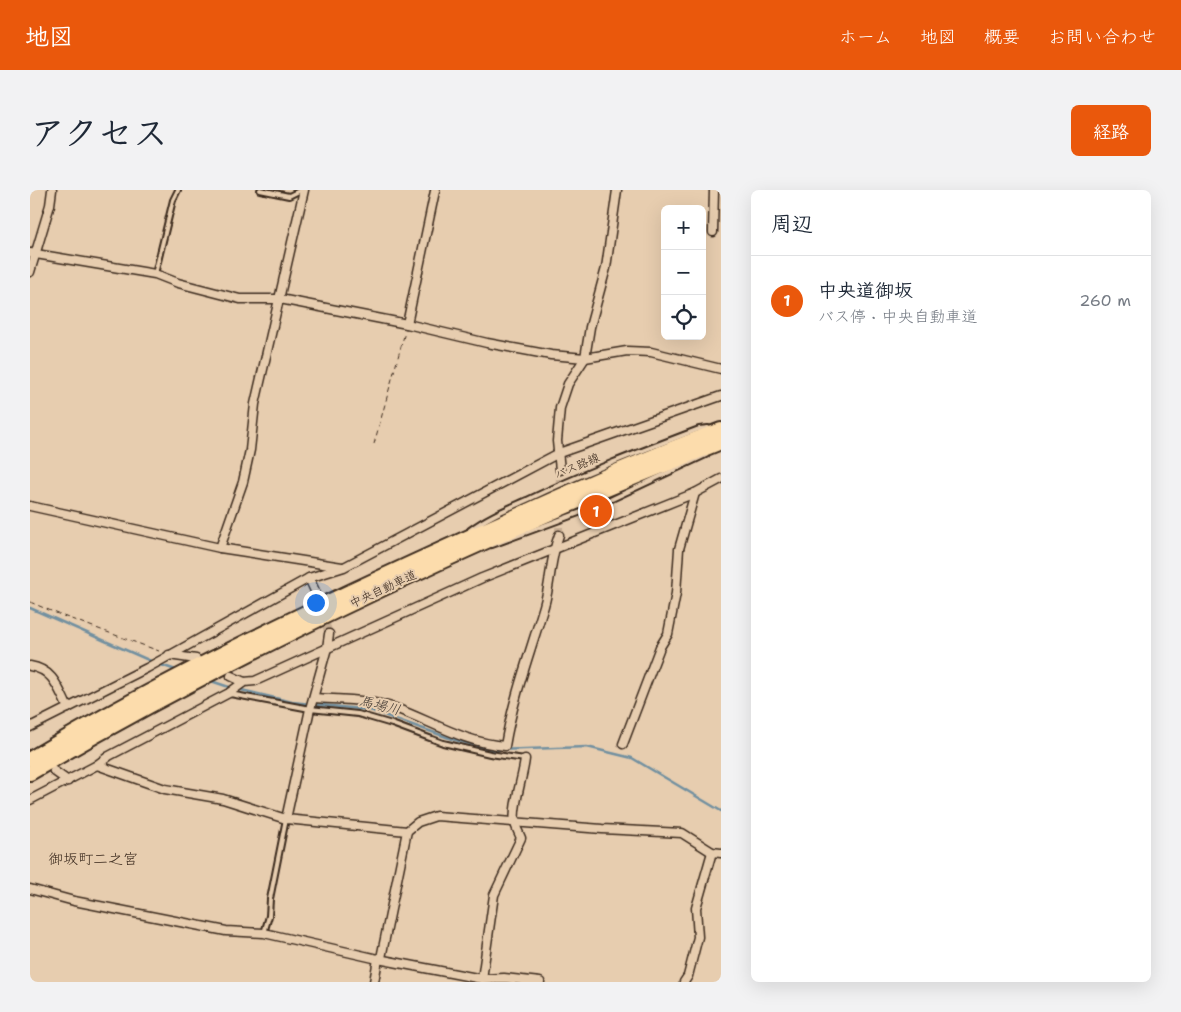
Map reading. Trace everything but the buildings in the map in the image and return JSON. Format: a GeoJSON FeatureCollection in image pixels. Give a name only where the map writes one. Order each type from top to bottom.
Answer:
{"type":"FeatureCollection","features":[{"type":"Feature","properties":{"kind":"highway","name":"中央自動車道"},"geometry":{"type":"LineString","coordinates":[[30,759],[178,678],[197,663],[382,576],[599,479],[721,428]]}},
{"type":"Feature","properties":{"kind":"highway","name":"中央自動車道"},"geometry":{"type":"LineString","coordinates":[[30,773],[192,683],[369,595],[554,511],[718,446]]}},
{"type":"Feature","properties":{"kind":"street"},"geometry":{"type":"LineString","coordinates":[[30,272],[33,254],[50,204],[52,190]]}},
{"type":"Feature","properties":{"kind":"street"},"geometry":{"type":"LineString","coordinates":[[220,548],[243,482],[250,450],[255,404],[303,190]]}},
{"type":"Feature","properties":{"kind":"street"},"geometry":{"type":"LineString","coordinates":[[407,324],[435,190],[426,190]]}},
{"type":"Feature","properties":{"kind":"street"},"geometry":{"type":"LineString","coordinates":[[560,470],[557,441],[560,408],[568,384],[585,358],[590,327],[606,268],[616,190]]}},
{"type":"Feature","properties":{"kind":"street"},"geometry":{"type":"LineString","coordinates":[[713,232],[714,190]]}},
{"type":"Feature","properties":{"kind":"street"},"geometry":{"type":"LineString","coordinates":[[33,254],[155,274],[178,283],[240,298],[280,299],[551,355],[585,358],[627,352],[651,352],[721,369]]}},
{"type":"Feature","properties":{"kind":"street"},"geometry":{"type":"LineString","coordinates":[[30,728],[151,666],[309,578],[344,567],[559,453],[721,396]]}},
{"type":"Feature","properties":{"kind":"street"},"geometry":{"type":"LineString","coordinates":[[30,800],[68,781],[109,756],[242,684],[255,681],[413,608],[553,549],[695,493],[721,479]]}},
{"type":"Feature","properties":{"kind":"street"},"geometry":{"type":"LineString","coordinates":[[623,744],[660,647],[668,634],[676,593],[679,549],[695,493]]}},
{"type":"Feature","properties":{"kind":"street"},"geometry":{"type":"LineString","coordinates":[[30,506],[220,548],[344,567]]}},
{"type":"Feature","properties":{"kind":"street"},"geometry":{"type":"LineString","coordinates":[[313,698],[371,703],[394,708],[469,744],[505,746],[510,713],[545,604],[551,575],[553,549],[559,535]]}},
{"type":"Feature","properties":{"kind":"street"},"geometry":{"type":"LineString","coordinates":[[309,578],[315,591]]}},
{"type":"Feature","properties":{"kind":"street"},"geometry":{"type":"LineString","coordinates":[[286,819],[310,709],[329,634]]}},
{"type":"Feature","properties":{"kind":"street"},"geometry":{"type":"LineString","coordinates":[[169,655],[197,663]]}},
{"type":"Feature","properties":{"kind":"street"},"geometry":{"type":"LineString","coordinates":[[30,666],[40,668],[52,677],[68,708]]}},
{"type":"Feature","properties":{"kind":"street"},"geometry":{"type":"LineString","coordinates":[[231,676],[242,684]]}},
{"type":"Feature","properties":{"kind":"street"},"geometry":{"type":"LineString","coordinates":[[482,979],[494,895],[520,838],[515,822],[515,809],[525,759]]}},
{"type":"Feature","properties":{"kind":"street"},"geometry":{"type":"LineString","coordinates":[[97,765],[165,789],[223,799],[286,819],[407,831]]}},
{"type":"Feature","properties":{"kind":"street"},"geometry":{"type":"LineString","coordinates":[[54,771],[68,781]]}},
{"type":"Feature","properties":{"kind":"street"},"geometry":{"type":"LineString","coordinates":[[374,982],[378,959],[381,958],[407,831],[418,822],[436,816],[602,829],[682,833],[712,852],[721,853]]}},
{"type":"Feature","properties":{"kind":"street"},"geometry":{"type":"LineString","coordinates":[[684,982],[688,976],[698,937],[696,908],[712,852]]}},
{"type":"Feature","properties":{"kind":"street"},"geometry":{"type":"LineString","coordinates":[[30,889],[74,901],[226,931],[264,934],[482,979],[504,978],[540,982]]}},
{"type":"Feature","properties":{"kind":"lane"},"geometry":{"type":"LineString","coordinates":[[155,274],[173,200],[178,190]]}},
{"type":"Feature","properties":{"kind":"lane"},"geometry":{"type":"LineString","coordinates":[[260,190],[289,196],[303,190]]}},
{"type":"Feature","properties":{"kind":"lane"},"geometry":{"type":"LineString","coordinates":[[466,551],[499,544],[595,507],[708,454]]}},
{"type":"Feature","properties":{"kind":"lane"},"geometry":{"type":"LineString","coordinates":[[230,692],[310,709],[358,714],[392,724],[443,743],[469,744],[525,759]]}},
{"type":"Feature","properties":{"kind":"lane"},"geometry":{"type":"LineString","coordinates":[[264,934],[269,916],[270,899],[286,819]]}},
{"type":"Feature","properties":{"kind":"path"},"geometry":{"type":"LineString","coordinates":[[374,444],[407,324]]}},
{"type":"Feature","properties":{"kind":"path"},"geometry":{"type":"LineString","coordinates":[[30,602],[62,616],[169,655]]}},
{"type":"Feature","properties":{"kind":"waterway","name":"馬場川"},"geometry":{"type":"LineString","coordinates":[[30,608],[153,662]]}},
{"type":"Feature","properties":{"kind":"waterway","name":"馬場川"},"geometry":{"type":"LineString","coordinates":[[158,664],[179,671]]}},
{"type":"Feature","properties":{"kind":"waterway","name":"馬場川"},"geometry":{"type":"LineString","coordinates":[[208,680],[232,688]]}},
{"type":"Feature","properties":{"kind":"waterway","name":"馬場川"},"geometry":{"type":"LineString","coordinates":[[237,689],[292,702],[370,710],[452,739],[492,750],[587,747],[632,758],[721,811]]}},
{"type":"Feature","properties":{"kind":"tunnel"},"geometry":{"type":"LineString","coordinates":[[559,535],[560,470]]}},
{"type":"Feature","properties":{"kind":"tunnel"},"geometry":{"type":"LineString","coordinates":[[315,591],[329,634]]}},
{"type":"Feature","properties":{"kind":"place","name":"中央道御坂"},"geometry":{"type":"Point","coordinates":[596,511]}},
{"type":"Feature","properties":{"kind":"district","name":"御坂町二之宮"},"geometry":{"type":"Point","coordinates":[93,859]}}]}
